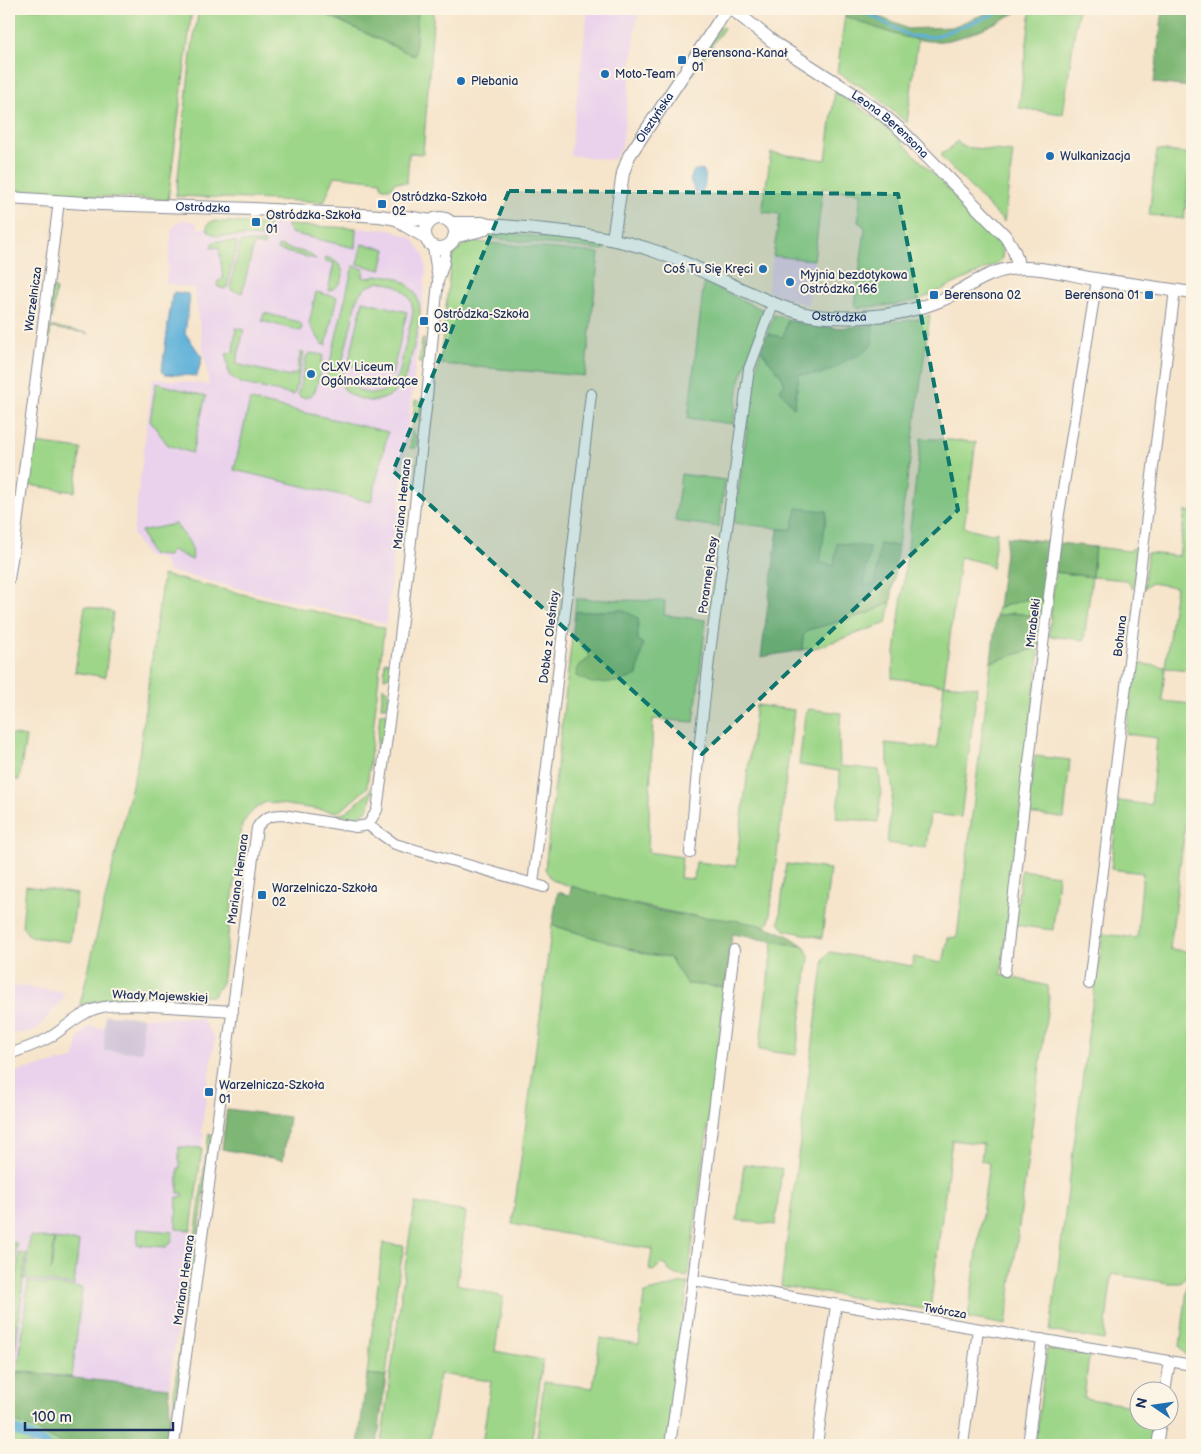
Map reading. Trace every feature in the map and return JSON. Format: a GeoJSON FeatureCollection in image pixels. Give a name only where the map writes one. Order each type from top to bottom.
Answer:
{"type":"FeatureCollection","features":[{"type":"Feature","properties":{"kind":"street","name":"Olsztyńska"},"geometry":{"type":"LineString","coordinates":[[613,239],[623,173],[629,156],[727,9]]}},
{"type":"Feature","properties":{"kind":"street","name":"Leona Berensona"},"geometry":{"type":"LineString","coordinates":[[732,9],[776,44],[858,97],[902,131],[1005,236],[1016,253],[1018,268]]}},
{"type":"Feature","properties":{"kind":"street","name":"Ostródzka"},"geometry":{"type":"LineString","coordinates":[[9,198],[100,204],[253,209],[380,216],[397,219],[405,217],[431,221]]}},
{"type":"Feature","properties":{"kind":"street","name":"Warzelnicza"},"geometry":{"type":"LineString","coordinates":[[9,579],[59,201]]}},
{"type":"Feature","properties":{"kind":"street"},"geometry":{"type":"LineString","coordinates":[[439,218],[448,220],[451,223],[454,230],[453,241],[442,248],[429,242],[425,228],[431,221],[439,218]]}},
{"type":"Feature","properties":{"kind":"street","name":"Ostródzka"},"geometry":{"type":"LineString","coordinates":[[397,219],[429,242]]}},
{"type":"Feature","properties":{"kind":"street","name":"Ostródzka"},"geometry":{"type":"LineString","coordinates":[[451,223],[482,223],[613,239],[637,245],[678,260],[773,304],[799,313],[829,317],[865,316],[903,312],[924,307],[993,273],[1018,268],[1192,293]]}},
{"type":"Feature","properties":{"kind":"street","name":"Ostródzka"},"geometry":{"type":"LineString","coordinates":[[454,237],[482,230],[489,225]]}},
{"type":"Feature","properties":{"kind":"street","name":"Mariana Hemara"},"geometry":{"type":"LineString","coordinates":[[429,242],[438,281]]}},
{"type":"Feature","properties":{"kind":"street","name":"Mariana Hemara"},"geometry":{"type":"LineString","coordinates":[[174,1445],[257,832],[260,823],[266,818],[284,815],[356,827],[368,825],[377,810],[412,532],[438,281],[444,263],[446,247]]}},
{"type":"Feature","properties":{"kind":"street","name":"Mirabelki"},"geometry":{"type":"LineString","coordinates":[[1005,972],[1059,514],[1096,286],[1095,279]]}},
{"type":"Feature","properties":{"kind":"street","name":"Bohuna"},"geometry":{"type":"LineString","coordinates":[[1089,984],[1175,290]]}},
{"type":"Feature","properties":{"kind":"street","name":"Porannej Rosy"},"geometry":{"type":"LineString","coordinates":[[690,853],[709,659],[749,369],[773,304]]}},
{"type":"Feature","properties":{"kind":"street","name":"Dobka z Oleśnicy"},"geometry":{"type":"LineString","coordinates":[[533,884],[591,394]]}},
{"type":"Feature","properties":{"kind":"street"},"geometry":{"type":"LineString","coordinates":[[368,825],[395,844],[544,886]]}},
{"type":"Feature","properties":{"kind":"street"},"geometry":{"type":"LineString","coordinates":[[670,1445],[693,1280],[734,950]]}},
{"type":"Feature","properties":{"kind":"street","name":"Włady Majewskiej"},"geometry":{"type":"LineString","coordinates":[[9,1054],[32,1047],[82,1015],[101,1008],[136,1005],[233,1011]]}},
{"type":"Feature","properties":{"kind":"street","name":"Twórcza"},"geometry":{"type":"LineString","coordinates":[[693,1280],[1192,1365]]}},
{"type":"Feature","properties":{"kind":"street"},"geometry":{"type":"LineString","coordinates":[[817,1445],[836,1304]]}},
{"type":"Feature","properties":{"kind":"street"},"geometry":{"type":"LineString","coordinates":[[963,1445],[978,1329]]}},
{"type":"Feature","properties":{"kind":"street"},"geometry":{"type":"LineString","coordinates":[[1028,1445],[1042,1339]]}},
{"type":"Feature","properties":{"kind":"street"},"geometry":{"type":"LineString","coordinates":[[1167,1382],[1170,1361]]}},
{"type":"Feature","properties":{"kind":"street"},"geometry":{"type":"LineString","coordinates":[[1158,1445],[1160,1432]]}},
{"type":"Feature","properties":{"kind":"highlighted area"},"geometry":{"type":"Polygon","coordinates":[[[509,191],[898,194],[958,510],[702,754],[393,471],[509,191]]]}},
{"type":"Feature","properties":{"kind":"shaded area","name":"Moto-Team"},"geometry":{"type":"Polygon","coordinates":[[[588,9],[638,9],[622,147],[613,160],[570,155],[588,9]]]}},
{"type":"Feature","properties":{"kind":"shaded area","name":"CLXV Liceum Ogólnokształcące"},"geometry":{"type":"Polygon","coordinates":[[[181,220],[192,221],[197,224],[197,228],[207,228],[208,224],[213,221],[392,230],[412,238],[424,255],[426,272],[386,624],[168,571],[163,559],[147,557],[133,535],[153,378],[209,385],[194,288],[166,284],[172,229],[181,220]]]}},
{"type":"Feature","properties":{"kind":"shaded area"},"geometry":{"type":"Polygon","coordinates":[[[773,256],[814,260],[808,305],[767,291],[773,256]]]}},
{"type":"Feature","properties":{"kind":"shaded area"},"geometry":{"type":"Polygon","coordinates":[[[9,985],[64,992],[63,999],[35,1031],[9,1034],[9,985]]]}},
{"type":"Feature","properties":{"kind":"shaded area"},"geometry":{"type":"Polygon","coordinates":[[[105,1015],[143,1017],[142,1052],[104,1051],[105,1015]]]}},
{"type":"Feature","properties":{"kind":"shaded area"},"geometry":{"type":"Polygon","coordinates":[[[143,1017],[201,1018],[215,1038],[201,1132],[204,1133],[169,1388],[9,1371],[9,1073],[74,1059],[79,1037],[88,1027],[105,1028],[104,1051],[141,1052],[143,1017]]]}},
{"type":"Feature","properties":{"kind":"green space"},"geometry":{"type":"Polygon","coordinates":[[[9,9],[192,9],[168,200],[9,190],[9,9]]]}},
{"type":"Feature","properties":{"kind":"green space"},"geometry":{"type":"Polygon","coordinates":[[[199,9],[314,9],[414,56],[418,9],[434,9],[423,154],[409,153],[407,183],[394,182],[393,187],[383,188],[381,181],[335,176],[324,202],[176,196],[191,54],[199,9]]]}},
{"type":"Feature","properties":{"kind":"green space"},"geometry":{"type":"Polygon","coordinates":[[[314,9],[418,9],[415,56],[314,9]]]}},
{"type":"Feature","properties":{"kind":"green space"},"geometry":{"type":"Polygon","coordinates":[[[846,9],[861,9],[908,29],[952,27],[997,9],[1024,9],[962,37],[951,40],[929,41],[905,37],[845,16],[846,9]]]}},
{"type":"Feature","properties":{"kind":"green space"},"geometry":{"type":"Polygon","coordinates":[[[1031,9],[1078,9],[1063,114],[1019,108],[1031,9]]]}},
{"type":"Feature","properties":{"kind":"green space"},"geometry":{"type":"Polygon","coordinates":[[[1163,9],[1192,9],[1192,87],[1154,83],[1163,9]]]}},
{"type":"Feature","properties":{"kind":"green space"},"geometry":{"type":"Polygon","coordinates":[[[845,16],[894,34],[918,39],[907,123],[873,94],[837,72],[845,16]]]}},
{"type":"Feature","properties":{"kind":"green space"},"geometry":{"type":"Polygon","coordinates":[[[721,26],[724,28],[674,101],[673,99],[721,26]]]}},
{"type":"Feature","properties":{"kind":"green space"},"geometry":{"type":"Polygon","coordinates":[[[835,91],[877,119],[900,140],[1003,245],[1002,258],[997,264],[921,299],[900,304],[858,308],[855,305],[865,229],[858,222],[861,193],[823,188],[814,260],[773,256],[780,214],[762,212],[771,153],[826,160],[835,91]]]}},
{"type":"Feature","properties":{"kind":"green space"},"geometry":{"type":"Polygon","coordinates":[[[957,141],[963,147],[1013,152],[1004,222],[941,157],[942,153],[947,151],[957,141]]]}},
{"type":"Feature","properties":{"kind":"green space"},"geometry":{"type":"Polygon","coordinates":[[[1157,150],[1192,154],[1184,219],[1149,215],[1157,150]]]}},
{"type":"Feature","properties":{"kind":"green space"},"geometry":{"type":"Polygon","coordinates":[[[213,221],[269,224],[266,237],[219,236],[209,232],[207,228],[208,224],[213,221]]]}},
{"type":"Feature","properties":{"kind":"green space"},"geometry":{"type":"Polygon","coordinates":[[[286,225],[356,228],[355,248],[291,233],[286,225]]]}},
{"type":"Feature","properties":{"kind":"green space"},"geometry":{"type":"Polygon","coordinates":[[[505,233],[598,243],[604,247],[604,250],[474,236],[505,233]]]}},
{"type":"Feature","properties":{"kind":"green space"},"geometry":{"type":"Polygon","coordinates":[[[216,241],[236,242],[237,244],[225,289],[217,285],[218,281],[223,279],[219,247],[211,248],[212,243],[216,241]]]}},
{"type":"Feature","properties":{"kind":"green space"},"geometry":{"type":"Polygon","coordinates":[[[466,241],[599,253],[585,376],[440,364],[451,259],[466,241]]]}},
{"type":"Feature","properties":{"kind":"green space"},"geometry":{"type":"Polygon","coordinates":[[[242,242],[265,242],[264,246],[254,244],[242,293],[230,288],[242,242]]]}},
{"type":"Feature","properties":{"kind":"green space"},"geometry":{"type":"Polygon","coordinates":[[[362,244],[386,249],[381,270],[357,264],[362,244]]]}},
{"type":"Feature","properties":{"kind":"green space"},"geometry":{"type":"Polygon","coordinates":[[[278,246],[308,253],[316,259],[277,250],[278,246]]]}},
{"type":"Feature","properties":{"kind":"green space"},"geometry":{"type":"Polygon","coordinates":[[[326,257],[338,264],[343,274],[340,284],[328,291],[334,263],[325,261],[326,257]]]}},
{"type":"Feature","properties":{"kind":"green space"},"geometry":{"type":"Polygon","coordinates":[[[353,266],[364,269],[363,277],[390,276],[406,283],[417,297],[420,315],[411,359],[400,388],[386,398],[369,401],[355,397],[338,382],[326,379],[353,266]],[[379,282],[367,287],[358,296],[342,363],[343,373],[348,381],[362,392],[380,392],[388,388],[395,381],[400,370],[413,313],[410,300],[403,290],[379,282]]]}},
{"type":"Feature","properties":{"kind":"green space"},"geometry":{"type":"Polygon","coordinates":[[[704,282],[765,311],[739,383],[733,424],[688,418],[704,282]]]}},
{"type":"Feature","properties":{"kind":"green space"},"geometry":{"type":"Polygon","coordinates":[[[52,287],[56,288],[52,319],[49,314],[52,287]]]}},
{"type":"Feature","properties":{"kind":"green space"},"geometry":{"type":"Polygon","coordinates":[[[316,292],[337,297],[326,345],[322,344],[309,324],[316,292]]]}},
{"type":"Feature","properties":{"kind":"green space"},"geometry":{"type":"Polygon","coordinates":[[[363,301],[407,312],[392,375],[348,365],[363,301]]]}},
{"type":"Feature","properties":{"kind":"green space"},"geometry":{"type":"Polygon","coordinates":[[[264,313],[299,322],[302,326],[301,331],[262,321],[264,313]]]}},
{"type":"Feature","properties":{"kind":"green space"},"geometry":{"type":"Polygon","coordinates":[[[774,315],[788,319],[783,337],[767,334],[774,315]]]}},
{"type":"Feature","properties":{"kind":"green space"},"geometry":{"type":"Polygon","coordinates":[[[930,315],[898,546],[880,544],[875,586],[864,585],[870,547],[834,565],[820,563],[827,511],[792,530],[734,523],[753,385],[761,349],[780,373],[794,408],[799,374],[820,374],[837,367],[848,359],[860,355],[872,345],[873,325],[918,319],[930,315]]]}},
{"type":"Feature","properties":{"kind":"green space"},"geometry":{"type":"Polygon","coordinates":[[[788,319],[805,324],[836,328],[873,325],[872,345],[860,355],[848,359],[837,367],[820,374],[799,374],[794,408],[780,390],[785,383],[783,379],[761,349],[767,334],[783,337],[788,319]]]}},
{"type":"Feature","properties":{"kind":"green space"},"geometry":{"type":"Polygon","coordinates":[[[50,327],[88,334],[51,328],[42,391],[38,392],[47,330],[50,327]]]}},
{"type":"Feature","properties":{"kind":"green space"},"geometry":{"type":"Polygon","coordinates":[[[236,328],[244,330],[236,364],[290,377],[291,374],[296,375],[301,352],[304,352],[293,395],[240,383],[229,375],[226,354],[233,352],[236,328]]]}},
{"type":"Feature","properties":{"kind":"green space"},"geometry":{"type":"Polygon","coordinates":[[[422,339],[424,339],[425,364],[419,363],[422,339]]]}},
{"type":"Feature","properties":{"kind":"green space"},"geometry":{"type":"Polygon","coordinates":[[[310,353],[323,355],[318,383],[312,395],[300,397],[298,394],[307,355],[310,353]]]}},
{"type":"Feature","properties":{"kind":"green space"},"geometry":{"type":"Polygon","coordinates":[[[156,383],[206,396],[192,453],[168,445],[150,421],[156,383]]]}},
{"type":"Feature","properties":{"kind":"green space"},"geometry":{"type":"Polygon","coordinates":[[[250,400],[388,432],[371,502],[234,470],[250,400]]]}},
{"type":"Feature","properties":{"kind":"green space"},"geometry":{"type":"Polygon","coordinates":[[[415,400],[422,402],[420,418],[413,423],[415,400]]]}},
{"type":"Feature","properties":{"kind":"green space"},"geometry":{"type":"Polygon","coordinates":[[[412,431],[417,439],[416,448],[410,448],[412,431]]]}},
{"type":"Feature","properties":{"kind":"green space"},"geometry":{"type":"Polygon","coordinates":[[[921,438],[976,442],[964,527],[992,534],[997,531],[992,569],[988,564],[960,557],[944,684],[977,687],[961,817],[930,814],[926,848],[887,843],[893,790],[885,743],[937,748],[944,685],[892,678],[921,438]]]}},
{"type":"Feature","properties":{"kind":"green space"},"geometry":{"type":"Polygon","coordinates":[[[36,443],[81,449],[75,492],[29,485],[32,447],[36,443]]]}},
{"type":"Feature","properties":{"kind":"green space"},"geometry":{"type":"Polygon","coordinates":[[[681,474],[725,480],[719,527],[675,521],[681,474]]]}},
{"type":"Feature","properties":{"kind":"green space"},"geometry":{"type":"Polygon","coordinates":[[[797,508],[827,511],[820,563],[834,565],[837,543],[870,547],[864,585],[875,585],[880,544],[898,546],[891,602],[869,613],[808,630],[803,636],[802,650],[761,657],[778,529],[792,529],[797,508]]]}},
{"type":"Feature","properties":{"kind":"green space"},"geometry":{"type":"Polygon","coordinates":[[[1185,511],[1192,512],[1192,670],[1165,668],[1162,701],[1192,704],[1192,826],[1185,825],[1170,949],[1192,952],[1192,1270],[1181,1283],[1169,1283],[1112,1274],[1104,1340],[1050,1331],[1091,1012],[1103,934],[1137,938],[1143,873],[1111,869],[1118,801],[1151,805],[1157,738],[1126,734],[1134,663],[1165,667],[1176,587],[1151,583],[1144,589],[1147,553],[1179,556],[1185,511]]]}},
{"type":"Feature","properties":{"kind":"green space"},"geometry":{"type":"Polygon","coordinates":[[[175,524],[190,545],[193,555],[192,560],[172,550],[168,556],[151,555],[141,531],[175,524]]]}},
{"type":"Feature","properties":{"kind":"green space"},"geometry":{"type":"Polygon","coordinates":[[[1007,537],[1052,542],[1045,600],[1027,599],[998,608],[1007,537]]]}},
{"type":"Feature","properties":{"kind":"green space"},"geometry":{"type":"Polygon","coordinates":[[[1059,543],[1095,547],[1092,577],[1055,572],[1059,543]]]}},
{"type":"Feature","properties":{"kind":"green space"},"geometry":{"type":"Polygon","coordinates":[[[1138,545],[1133,589],[1126,580],[1092,577],[1095,547],[1129,551],[1138,545]]]}},
{"type":"Feature","properties":{"kind":"green space"},"geometry":{"type":"Polygon","coordinates":[[[1055,572],[1092,577],[1084,640],[1049,636],[1055,572]]]}},
{"type":"Feature","properties":{"kind":"green space"},"geometry":{"type":"Polygon","coordinates":[[[163,575],[384,628],[367,788],[337,812],[266,802],[255,809],[247,818],[242,825],[222,983],[213,996],[110,998],[80,1005],[139,756],[163,575]]]}},
{"type":"Feature","properties":{"kind":"green space"},"geometry":{"type":"Polygon","coordinates":[[[576,599],[665,601],[664,615],[706,620],[694,722],[653,719],[648,852],[682,857],[680,878],[694,879],[696,862],[736,866],[756,705],[794,710],[769,923],[764,926],[676,913],[611,899],[552,880],[545,869],[572,637],[577,639],[590,657],[577,668],[638,640],[623,610],[575,612],[576,599]]]}},
{"type":"Feature","properties":{"kind":"green space"},"geometry":{"type":"Polygon","coordinates":[[[1027,599],[1045,600],[1043,617],[1014,613],[996,616],[998,608],[1027,599]]]}},
{"type":"Feature","properties":{"kind":"green space"},"geometry":{"type":"Polygon","coordinates":[[[891,602],[887,623],[818,647],[802,650],[803,636],[808,630],[869,613],[891,602]]]}},
{"type":"Feature","properties":{"kind":"green space"},"geometry":{"type":"Polygon","coordinates":[[[85,606],[113,612],[105,677],[75,672],[85,606]]]}},
{"type":"Feature","properties":{"kind":"green space"},"geometry":{"type":"Polygon","coordinates":[[[623,610],[638,618],[638,640],[643,644],[637,675],[620,682],[592,683],[576,676],[577,668],[590,657],[577,639],[572,637],[575,612],[623,610]]]}},
{"type":"Feature","properties":{"kind":"green space"},"geometry":{"type":"Polygon","coordinates":[[[1014,613],[1043,617],[1040,647],[991,662],[996,616],[1014,613]]]}},
{"type":"Feature","properties":{"kind":"green space"},"geometry":{"type":"Polygon","coordinates":[[[1040,647],[1001,975],[1048,986],[1049,997],[1006,1325],[968,1318],[989,1163],[981,1161],[983,1144],[952,1140],[930,1310],[781,1286],[824,958],[830,952],[912,966],[914,957],[940,963],[944,959],[948,938],[957,937],[991,662],[1040,647]]]}},
{"type":"Feature","properties":{"kind":"green space"},"geometry":{"type":"Polygon","coordinates":[[[385,661],[392,663],[392,668],[390,674],[384,678],[385,661]]]}},
{"type":"Feature","properties":{"kind":"green space"},"geometry":{"type":"Polygon","coordinates":[[[383,687],[388,693],[387,707],[381,707],[383,687]]]}},
{"type":"Feature","properties":{"kind":"green space"},"geometry":{"type":"Polygon","coordinates":[[[809,709],[841,713],[839,738],[840,766],[879,770],[881,790],[878,822],[836,818],[840,786],[839,771],[799,765],[805,715],[809,709]]]}},
{"type":"Feature","properties":{"kind":"green space"},"geometry":{"type":"Polygon","coordinates":[[[380,713],[387,714],[385,732],[369,807],[358,816],[336,815],[344,813],[369,793],[373,784],[380,713]]]}},
{"type":"Feature","properties":{"kind":"green space"},"geometry":{"type":"Polygon","coordinates":[[[9,734],[26,737],[19,780],[9,779],[9,734]]]}},
{"type":"Feature","properties":{"kind":"green space"},"geometry":{"type":"Polygon","coordinates":[[[1035,756],[1070,760],[1064,818],[1027,814],[1035,756]]]}},
{"type":"Feature","properties":{"kind":"green space"},"geometry":{"type":"Polygon","coordinates":[[[786,864],[830,869],[822,938],[785,930],[779,923],[786,864]]]}},
{"type":"Feature","properties":{"kind":"green space"},"geometry":{"type":"Polygon","coordinates":[[[1021,870],[1058,875],[1053,930],[1015,925],[1021,870]]]}},
{"type":"Feature","properties":{"kind":"green space"},"geometry":{"type":"Polygon","coordinates":[[[26,886],[77,894],[70,942],[30,937],[22,926],[26,886]]]}},
{"type":"Feature","properties":{"kind":"green space"},"geometry":{"type":"Polygon","coordinates":[[[572,886],[663,912],[760,925],[776,930],[805,947],[732,934],[726,987],[687,984],[669,957],[647,954],[552,925],[558,892],[569,895],[572,886]]]}},
{"type":"Feature","properties":{"kind":"green space"},"geometry":{"type":"Polygon","coordinates":[[[552,925],[647,954],[669,957],[687,984],[726,987],[688,1277],[676,1275],[669,1271],[667,1266],[661,1264],[653,1271],[649,1270],[652,1249],[512,1224],[552,925]]]}},
{"type":"Feature","properties":{"kind":"green space"},"geometry":{"type":"Polygon","coordinates":[[[773,941],[805,947],[809,957],[796,1055],[759,1050],[773,941]]]}},
{"type":"Feature","properties":{"kind":"green space"},"geometry":{"type":"Polygon","coordinates":[[[227,1109],[289,1117],[283,1160],[222,1149],[227,1109]]]}},
{"type":"Feature","properties":{"kind":"green space"},"geometry":{"type":"Polygon","coordinates":[[[209,1133],[212,1135],[174,1416],[174,1393],[209,1133]]]}},
{"type":"Feature","properties":{"kind":"green space"},"geometry":{"type":"Polygon","coordinates":[[[179,1147],[202,1148],[191,1230],[176,1229],[177,1197],[183,1197],[183,1193],[178,1193],[179,1147]]]}},
{"type":"Feature","properties":{"kind":"green space"},"geometry":{"type":"Polygon","coordinates":[[[744,1164],[782,1169],[775,1225],[737,1220],[744,1164]]]}},
{"type":"Feature","properties":{"kind":"green space"},"geometry":{"type":"Polygon","coordinates":[[[415,1203],[466,1212],[457,1284],[503,1297],[495,1351],[543,1360],[531,1445],[482,1445],[491,1381],[439,1374],[429,1445],[381,1445],[415,1203]]]}},
{"type":"Feature","properties":{"kind":"green space"},"geometry":{"type":"Polygon","coordinates":[[[138,1229],[173,1232],[172,1242],[166,1247],[137,1245],[138,1229]]]}},
{"type":"Feature","properties":{"kind":"green space"},"geometry":{"type":"Polygon","coordinates":[[[30,1236],[54,1239],[51,1271],[55,1239],[79,1242],[74,1285],[25,1279],[30,1236]]]}},
{"type":"Feature","properties":{"kind":"green space"},"geometry":{"type":"Polygon","coordinates":[[[9,1242],[17,1243],[9,1310],[9,1242]]]}},
{"type":"Feature","properties":{"kind":"green space"},"geometry":{"type":"Polygon","coordinates":[[[383,1243],[404,1246],[396,1291],[386,1376],[367,1374],[383,1243]]]}},
{"type":"Feature","properties":{"kind":"green space"},"geometry":{"type":"Polygon","coordinates":[[[19,1253],[26,1254],[14,1362],[9,1361],[9,1339],[19,1253]]]}},
{"type":"Feature","properties":{"kind":"green space"},"geometry":{"type":"Polygon","coordinates":[[[1192,1279],[1192,1356],[1186,1355],[1180,1346],[1188,1282],[1192,1279]]]}},
{"type":"Feature","properties":{"kind":"green space"},"geometry":{"type":"Polygon","coordinates":[[[28,1282],[82,1288],[72,1377],[18,1371],[28,1282]]]}},
{"type":"Feature","properties":{"kind":"green space"},"geometry":{"type":"Polygon","coordinates":[[[688,1283],[667,1445],[536,1445],[544,1382],[593,1388],[600,1338],[639,1344],[644,1293],[688,1283]]]}},
{"type":"Feature","properties":{"kind":"green space"},"geometry":{"type":"Polygon","coordinates":[[[1047,1349],[1089,1356],[1084,1398],[1128,1405],[1128,1432],[1152,1432],[1150,1445],[1035,1445],[1047,1349]]]}},
{"type":"Feature","properties":{"kind":"green space"},"geometry":{"type":"Polygon","coordinates":[[[9,1371],[169,1388],[170,1419],[166,1445],[65,1445],[9,1418],[9,1371]]]}},
{"type":"Feature","properties":{"kind":"green space"},"geometry":{"type":"Polygon","coordinates":[[[367,1374],[386,1376],[377,1445],[358,1445],[367,1374]]]}},
{"type":"Feature","properties":{"kind":"green space"},"geometry":{"type":"Polygon","coordinates":[[[9,1418],[65,1445],[13,1445],[9,1443],[9,1418]]]}},
{"type":"Feature","properties":{"kind":"water"},"geometry":{"type":"Polygon","coordinates":[[[695,170],[704,171],[705,174],[704,187],[700,194],[694,192],[690,181],[695,170]]]}},
{"type":"Feature","properties":{"kind":"water"},"geometry":{"type":"Polygon","coordinates":[[[174,292],[188,294],[190,297],[185,333],[202,357],[197,376],[165,374],[162,370],[172,295],[174,292]]]}},
{"type":"Feature","properties":{"kind":"waterway"},"geometry":{"type":"LineString","coordinates":[[851,10],[866,13],[910,36],[934,37],[1008,9]]}},
{"type":"Feature","properties":{"kind":"waterway"},"geometry":{"type":"LineString","coordinates":[[9,1427],[46,1445]]}},
{"type":"Feature","properties":{"kind":"place","name":"Berensona-Kanał 01"},"geometry":{"type":"Point","coordinates":[682,60]}},
{"type":"Feature","properties":{"kind":"place","name":"Moto-Team"},"geometry":{"type":"Point","coordinates":[605,74]}},
{"type":"Feature","properties":{"kind":"place","name":"Plebania"},"geometry":{"type":"Point","coordinates":[461,81]}},
{"type":"Feature","properties":{"kind":"place","name":"Wulkanizacja"},"geometry":{"type":"Point","coordinates":[1050,156]}},
{"type":"Feature","properties":{"kind":"place","name":"Ostródzka-Szkoła 02"},"geometry":{"type":"Point","coordinates":[382,204]}},
{"type":"Feature","properties":{"kind":"place","name":"Ostródzka-Szkoła 01"},"geometry":{"type":"Point","coordinates":[256,222]}},
{"type":"Feature","properties":{"kind":"place","name":"Coś Tu Się Kręci"},"geometry":{"type":"Point","coordinates":[763,269]}},
{"type":"Feature","properties":{"kind":"place","name":"Myjnia bezdotykowa Ostródzka 166"},"geometry":{"type":"Point","coordinates":[790,282]}},
{"type":"Feature","properties":{"kind":"place","name":"Berensona 02"},"geometry":{"type":"Point","coordinates":[934,295]}},
{"type":"Feature","properties":{"kind":"place","name":"Berensona 01"},"geometry":{"type":"Point","coordinates":[1149,295]}},
{"type":"Feature","properties":{"kind":"place","name":"Ostródzka-Szkoła 03"},"geometry":{"type":"Point","coordinates":[424,321]}},
{"type":"Feature","properties":{"kind":"place","name":"CLXV Liceum Ogólnokształcące"},"geometry":{"type":"Point","coordinates":[311,374]}},
{"type":"Feature","properties":{"kind":"place","name":"Warzelnicza-Szkoła 02"},"geometry":{"type":"Point","coordinates":[262,895]}},
{"type":"Feature","properties":{"kind":"place","name":"Warzelnicza-Szkoła 01"},"geometry":{"type":"Point","coordinates":[209,1092]}}]}
